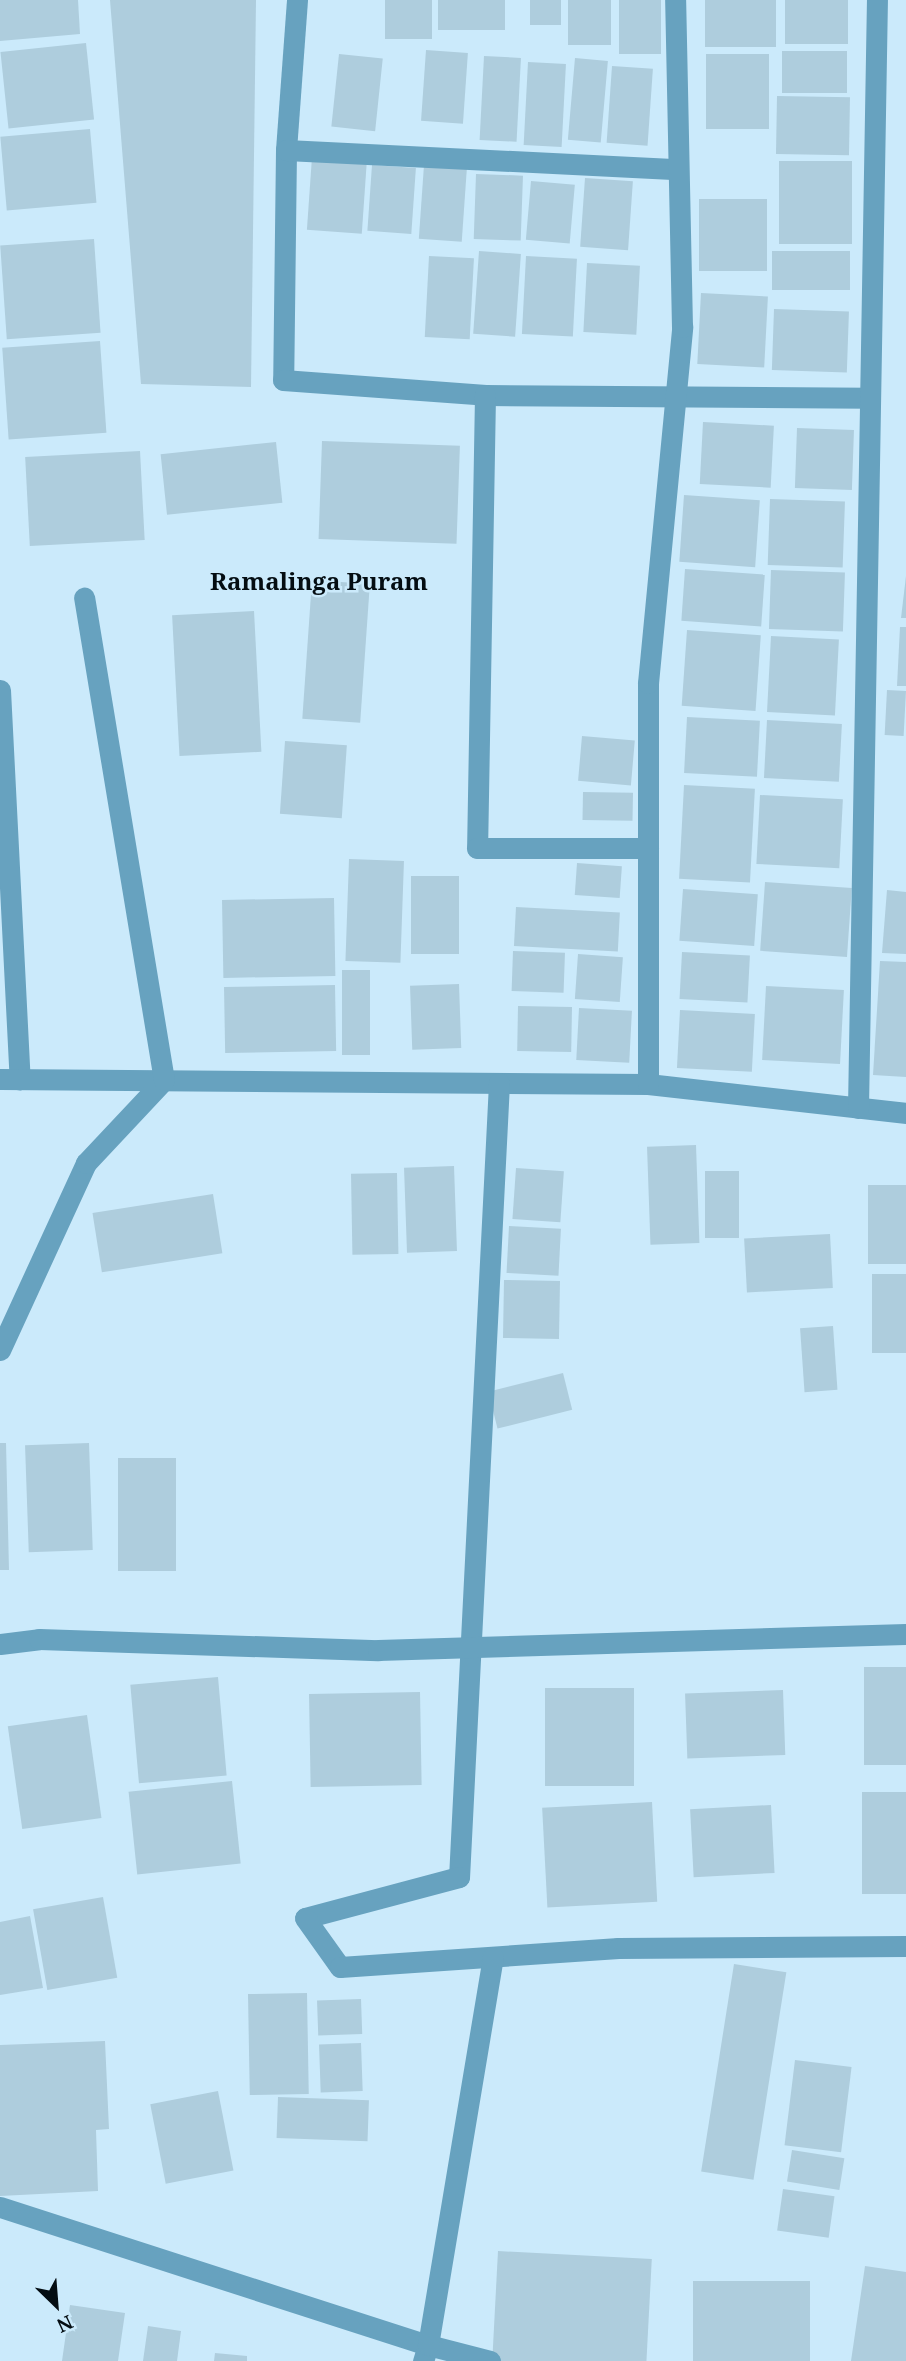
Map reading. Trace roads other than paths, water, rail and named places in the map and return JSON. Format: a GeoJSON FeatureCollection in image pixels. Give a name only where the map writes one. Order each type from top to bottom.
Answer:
{"type":"FeatureCollection","features":[{"type":"Feature","properties":{"kind":"street"},"geometry":{"type":"LineString","coordinates":[[297,0],[286,150],[284,380],[485,395],[868,398]]}},
{"type":"Feature","properties":{"kind":"street"},"geometry":{"type":"LineString","coordinates":[[648,1084],[648,683],[681,327],[675,0]]}},
{"type":"Feature","properties":{"kind":"street"},"geometry":{"type":"LineString","coordinates":[[858,1108],[868,398],[877,0]]}},
{"type":"Feature","properties":{"kind":"street"},"geometry":{"type":"LineString","coordinates":[[286,150],[678,169]]}},
{"type":"Feature","properties":{"kind":"street"},"geometry":{"type":"LineString","coordinates":[[485,395],[477,848],[648,848]]}},
{"type":"Feature","properties":{"kind":"street"},"geometry":{"type":"LineString","coordinates":[[84,598],[164,1080]]}},
{"type":"Feature","properties":{"kind":"street"},"geometry":{"type":"LineString","coordinates":[[0,690],[10,1079],[648,1084],[906,1113]]}},
{"type":"Feature","properties":{"kind":"street"},"geometry":{"type":"LineString","coordinates":[[0,1350],[86,1163],[164,1080]]}},
{"type":"Feature","properties":{"kind":"street"},"geometry":{"type":"LineString","coordinates":[[499,1083],[459,1877],[305,1918],[340,1967],[618,1948],[906,1946]]}},
{"type":"Feature","properties":{"kind":"street"},"geometry":{"type":"LineString","coordinates":[[0,1644],[39,1639],[472,1648],[906,1634]]}},
{"type":"Feature","properties":{"kind":"street"},"geometry":{"type":"LineString","coordinates":[[425,2353],[493,1957]]}},
{"type":"Feature","properties":{"kind":"street"},"geometry":{"type":"LineString","coordinates":[[0,2207],[425,2353],[489,2361]]}},
{"type":"Feature","properties":{"kind":"district","name":"Ramalinga Puram"},"geometry":{"type":"Point","coordinates":[319,581]}}]}
